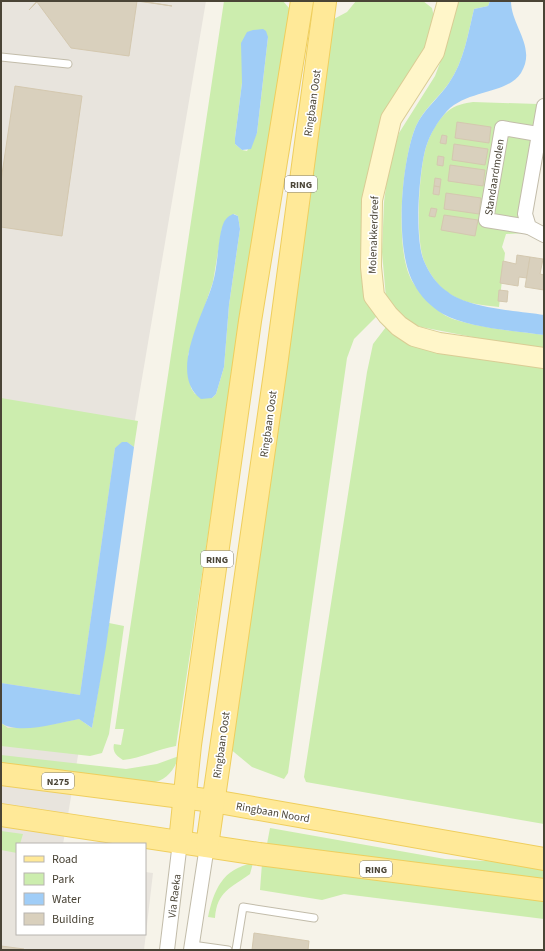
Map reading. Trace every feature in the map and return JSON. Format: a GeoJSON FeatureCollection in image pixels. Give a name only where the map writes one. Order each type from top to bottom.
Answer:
{"type":"FeatureCollection","features":[{"type":"Feature","properties":{"kind":"main road","name":"RING"},"geometry":{"type":"LineString","coordinates":[[302,1],[250,321],[184,797],[180,842],[259,854],[544,890]]}},
{"type":"Feature","properties":{"kind":"main road","name":"Ringbaan Oost"},"geometry":{"type":"LineString","coordinates":[[207,846],[278,350],[321,1]]}},
{"type":"Feature","properties":{"kind":"main road","name":"Ringbaan Noord"},"geometry":{"type":"LineString","coordinates":[[1,774],[213,801],[544,859]]}},
{"type":"Feature","properties":{"kind":"main road"},"geometry":{"type":"LineString","coordinates":[[1,815],[180,842]]}},
{"type":"Feature","properties":{"kind":"street","name":"Molenakkerdreef"},"geometry":{"type":"LineString","coordinates":[[448,1],[434,52],[391,119],[372,200],[371,268],[374,296],[388,315],[399,326],[414,336],[439,343],[544,358]]}},
{"type":"Feature","properties":{"kind":"street"},"geometry":{"type":"LineString","coordinates":[[529,227],[525,214],[544,106]]}},
{"type":"Feature","properties":{"kind":"street","name":"Standaardmolen"},"geometry":{"type":"LineString","coordinates":[[538,134],[502,128],[486,220],[529,227],[544,235]]}},
{"type":"Feature","properties":{"kind":"street","name":"Via Raeka"},"geometry":{"type":"LineString","coordinates":[[167,950],[180,842]]}},
{"type":"Feature","properties":{"kind":"street"},"geometry":{"type":"LineString","coordinates":[[192,947],[207,846]]}},
{"type":"Feature","properties":{"kind":"lane"},"geometry":{"type":"LineString","coordinates":[[1,57],[68,64]]}},
{"type":"Feature","properties":{"kind":"lane"},"geometry":{"type":"LineString","coordinates":[[236,950],[243,907],[314,918]]}},
{"type":"Feature","properties":{"kind":"lane"},"geometry":{"type":"LineString","coordinates":[[192,947],[228,950]]}},
{"type":"Feature","properties":{"kind":"shaded area"},"geometry":{"type":"Polygon","coordinates":[[[1,1],[206,1],[63,843],[16,843],[16,935],[146,935],[144,950],[1,950],[1,1]]]}},
{"type":"Feature","properties":{"kind":"shaded area"},"geometry":{"type":"Polygon","coordinates":[[[146,872],[153,873],[146,933],[146,872]]]}},
{"type":"Feature","properties":{"kind":"green space"},"geometry":{"type":"Polygon","coordinates":[[[224,1],[283,1],[289,8],[292,22],[211,515],[176,746],[123,760],[116,754],[114,744],[121,745],[124,729],[115,729],[224,1]],[[268,37],[243,60],[242,83],[235,138],[235,144],[242,150],[247,151],[257,133],[268,37]],[[234,214],[222,228],[213,282],[188,355],[191,388],[195,394],[212,398],[216,394],[224,367],[229,305],[240,229],[238,216],[234,214]]]}},
{"type":"Feature","properties":{"kind":"green space"},"geometry":{"type":"Polygon","coordinates":[[[356,1],[423,1],[432,8],[434,17],[430,42],[384,125],[377,316],[354,339],[347,358],[288,773],[284,779],[252,767],[229,748],[330,21],[347,12],[356,1]]]}},
{"type":"Feature","properties":{"kind":"green space"},"geometry":{"type":"Polygon","coordinates":[[[455,1],[490,1],[488,6],[474,9],[462,57],[454,75],[419,120],[411,141],[407,160],[402,206],[403,252],[407,270],[416,287],[427,300],[443,314],[463,322],[477,325],[544,335],[544,351],[421,327],[404,320],[386,298],[382,252],[384,202],[389,164],[399,133],[435,76],[446,47],[455,1]]]}},
{"type":"Feature","properties":{"kind":"green space"},"geometry":{"type":"Polygon","coordinates":[[[473,102],[538,104],[519,215],[526,233],[506,234],[502,247],[505,253],[499,307],[479,305],[459,299],[447,292],[440,286],[431,274],[424,261],[421,250],[419,204],[421,171],[426,147],[432,132],[444,114],[457,106],[473,102]]]}},
{"type":"Feature","properties":{"kind":"green space"},"geometry":{"type":"Polygon","coordinates":[[[386,327],[417,343],[544,368],[544,824],[306,782],[304,777],[367,372],[373,344],[386,327]]]}},
{"type":"Feature","properties":{"kind":"green space"},"geometry":{"type":"Polygon","coordinates":[[[1,398],[138,421],[134,447],[127,442],[115,448],[80,695],[1,683],[1,398]]]}},
{"type":"Feature","properties":{"kind":"green space"},"geometry":{"type":"Polygon","coordinates":[[[109,623],[124,626],[109,734],[102,753],[90,756],[1,746],[1,723],[8,728],[54,724],[79,719],[92,728],[109,623]]]}},
{"type":"Feature","properties":{"kind":"green space"},"geometry":{"type":"Polygon","coordinates":[[[1,755],[126,769],[157,764],[179,756],[172,771],[165,778],[150,783],[1,764],[1,755]]]}},
{"type":"Feature","properties":{"kind":"green space"},"geometry":{"type":"Polygon","coordinates":[[[270,828],[445,859],[507,862],[544,867],[544,879],[267,844],[270,828]]]}},
{"type":"Feature","properties":{"kind":"green space"},"geometry":{"type":"Polygon","coordinates":[[[1,831],[23,834],[20,843],[16,843],[16,853],[1,850],[1,831]]]}},
{"type":"Feature","properties":{"kind":"green space"},"geometry":{"type":"Polygon","coordinates":[[[253,863],[250,874],[231,887],[222,896],[216,909],[215,918],[208,917],[213,898],[221,882],[234,870],[253,863]]]}},
{"type":"Feature","properties":{"kind":"green space"},"geometry":{"type":"Polygon","coordinates":[[[262,863],[544,897],[544,919],[344,894],[322,900],[260,890],[262,863]]]}},
{"type":"Feature","properties":{"kind":"water"},"geometry":{"type":"Polygon","coordinates":[[[490,1],[511,1],[512,10],[525,45],[525,63],[521,73],[514,80],[497,89],[476,95],[456,104],[440,119],[430,137],[423,158],[418,221],[421,250],[424,261],[431,274],[440,286],[448,292],[467,302],[493,308],[544,315],[544,335],[478,326],[453,319],[443,314],[426,301],[419,293],[408,269],[404,250],[402,206],[404,183],[411,142],[416,126],[454,75],[462,57],[474,9],[488,6],[490,1]]]}},
{"type":"Feature","properties":{"kind":"water"},"geometry":{"type":"Polygon","coordinates":[[[263,29],[266,31],[268,37],[257,133],[251,149],[242,150],[235,144],[242,83],[241,43],[247,32],[263,29]]]}},
{"type":"Feature","properties":{"kind":"water"},"geometry":{"type":"Polygon","coordinates":[[[233,214],[238,216],[240,229],[229,305],[224,367],[216,394],[212,398],[201,399],[191,388],[187,374],[188,359],[191,342],[213,282],[222,227],[226,219],[233,214]]]}},
{"type":"Feature","properties":{"kind":"water"},"geometry":{"type":"Polygon","coordinates":[[[122,442],[127,442],[134,447],[106,647],[92,728],[79,719],[39,727],[18,728],[8,726],[1,723],[1,683],[80,695],[115,448],[122,442]]]}},
{"type":"Feature","properties":{"kind":"building"},"geometry":{"type":"Polygon","coordinates":[[[37,1],[137,1],[129,56],[71,48],[37,2],[29,10],[37,1]]]}},
{"type":"Feature","properties":{"kind":"building"},"geometry":{"type":"Polygon","coordinates":[[[15,86],[82,96],[62,236],[1,227],[1,181],[15,86]]]}},
{"type":"Feature","properties":{"kind":"building"},"geometry":{"type":"Polygon","coordinates":[[[457,122],[491,127],[489,143],[455,138],[457,122]]]}},
{"type":"Feature","properties":{"kind":"building"},"geometry":{"type":"Polygon","coordinates":[[[442,135],[447,136],[446,144],[440,143],[442,135]]]}},
{"type":"Feature","properties":{"kind":"building"},"geometry":{"type":"Polygon","coordinates":[[[454,144],[488,149],[485,165],[452,160],[454,144]]]}},
{"type":"Feature","properties":{"kind":"building"},"geometry":{"type":"Polygon","coordinates":[[[438,156],[444,157],[443,166],[437,165],[438,156]]]}},
{"type":"Feature","properties":{"kind":"building"},"geometry":{"type":"Polygon","coordinates":[[[450,165],[485,170],[483,186],[448,181],[450,165]]]}},
{"type":"Feature","properties":{"kind":"building"},"geometry":{"type":"Polygon","coordinates":[[[435,178],[441,179],[440,187],[434,186],[435,178]]]}},
{"type":"Feature","properties":{"kind":"building"},"geometry":{"type":"Polygon","coordinates":[[[434,186],[440,187],[439,195],[433,194],[434,186]]]}},
{"type":"Feature","properties":{"kind":"building"},"geometry":{"type":"Polygon","coordinates":[[[446,193],[481,198],[479,214],[444,209],[446,193]]]}},
{"type":"Feature","properties":{"kind":"building"},"geometry":{"type":"Polygon","coordinates":[[[431,208],[437,209],[435,217],[429,216],[431,208]]]}},
{"type":"Feature","properties":{"kind":"building"},"geometry":{"type":"Polygon","coordinates":[[[444,215],[478,220],[475,236],[441,230],[444,215]]]}},
{"type":"Feature","properties":{"kind":"building"},"geometry":{"type":"Polygon","coordinates":[[[517,255],[530,257],[527,278],[519,277],[518,286],[500,283],[503,261],[516,264],[517,255]]]}},
{"type":"Feature","properties":{"kind":"building"},"geometry":{"type":"Polygon","coordinates":[[[530,257],[543,259],[540,274],[544,275],[544,290],[525,287],[530,257]]]}},
{"type":"Feature","properties":{"kind":"building"},"geometry":{"type":"Polygon","coordinates":[[[499,290],[508,291],[507,302],[498,301],[499,290]]]}},
{"type":"Feature","properties":{"kind":"building"},"geometry":{"type":"Polygon","coordinates":[[[254,933],[309,941],[308,950],[252,950],[254,933]]]}},
{"type":"Feature","properties":{"kind":"building"},"geometry":{"type":"Polygon","coordinates":[[[1,946],[24,949],[1,950],[1,946]]]}}]}
